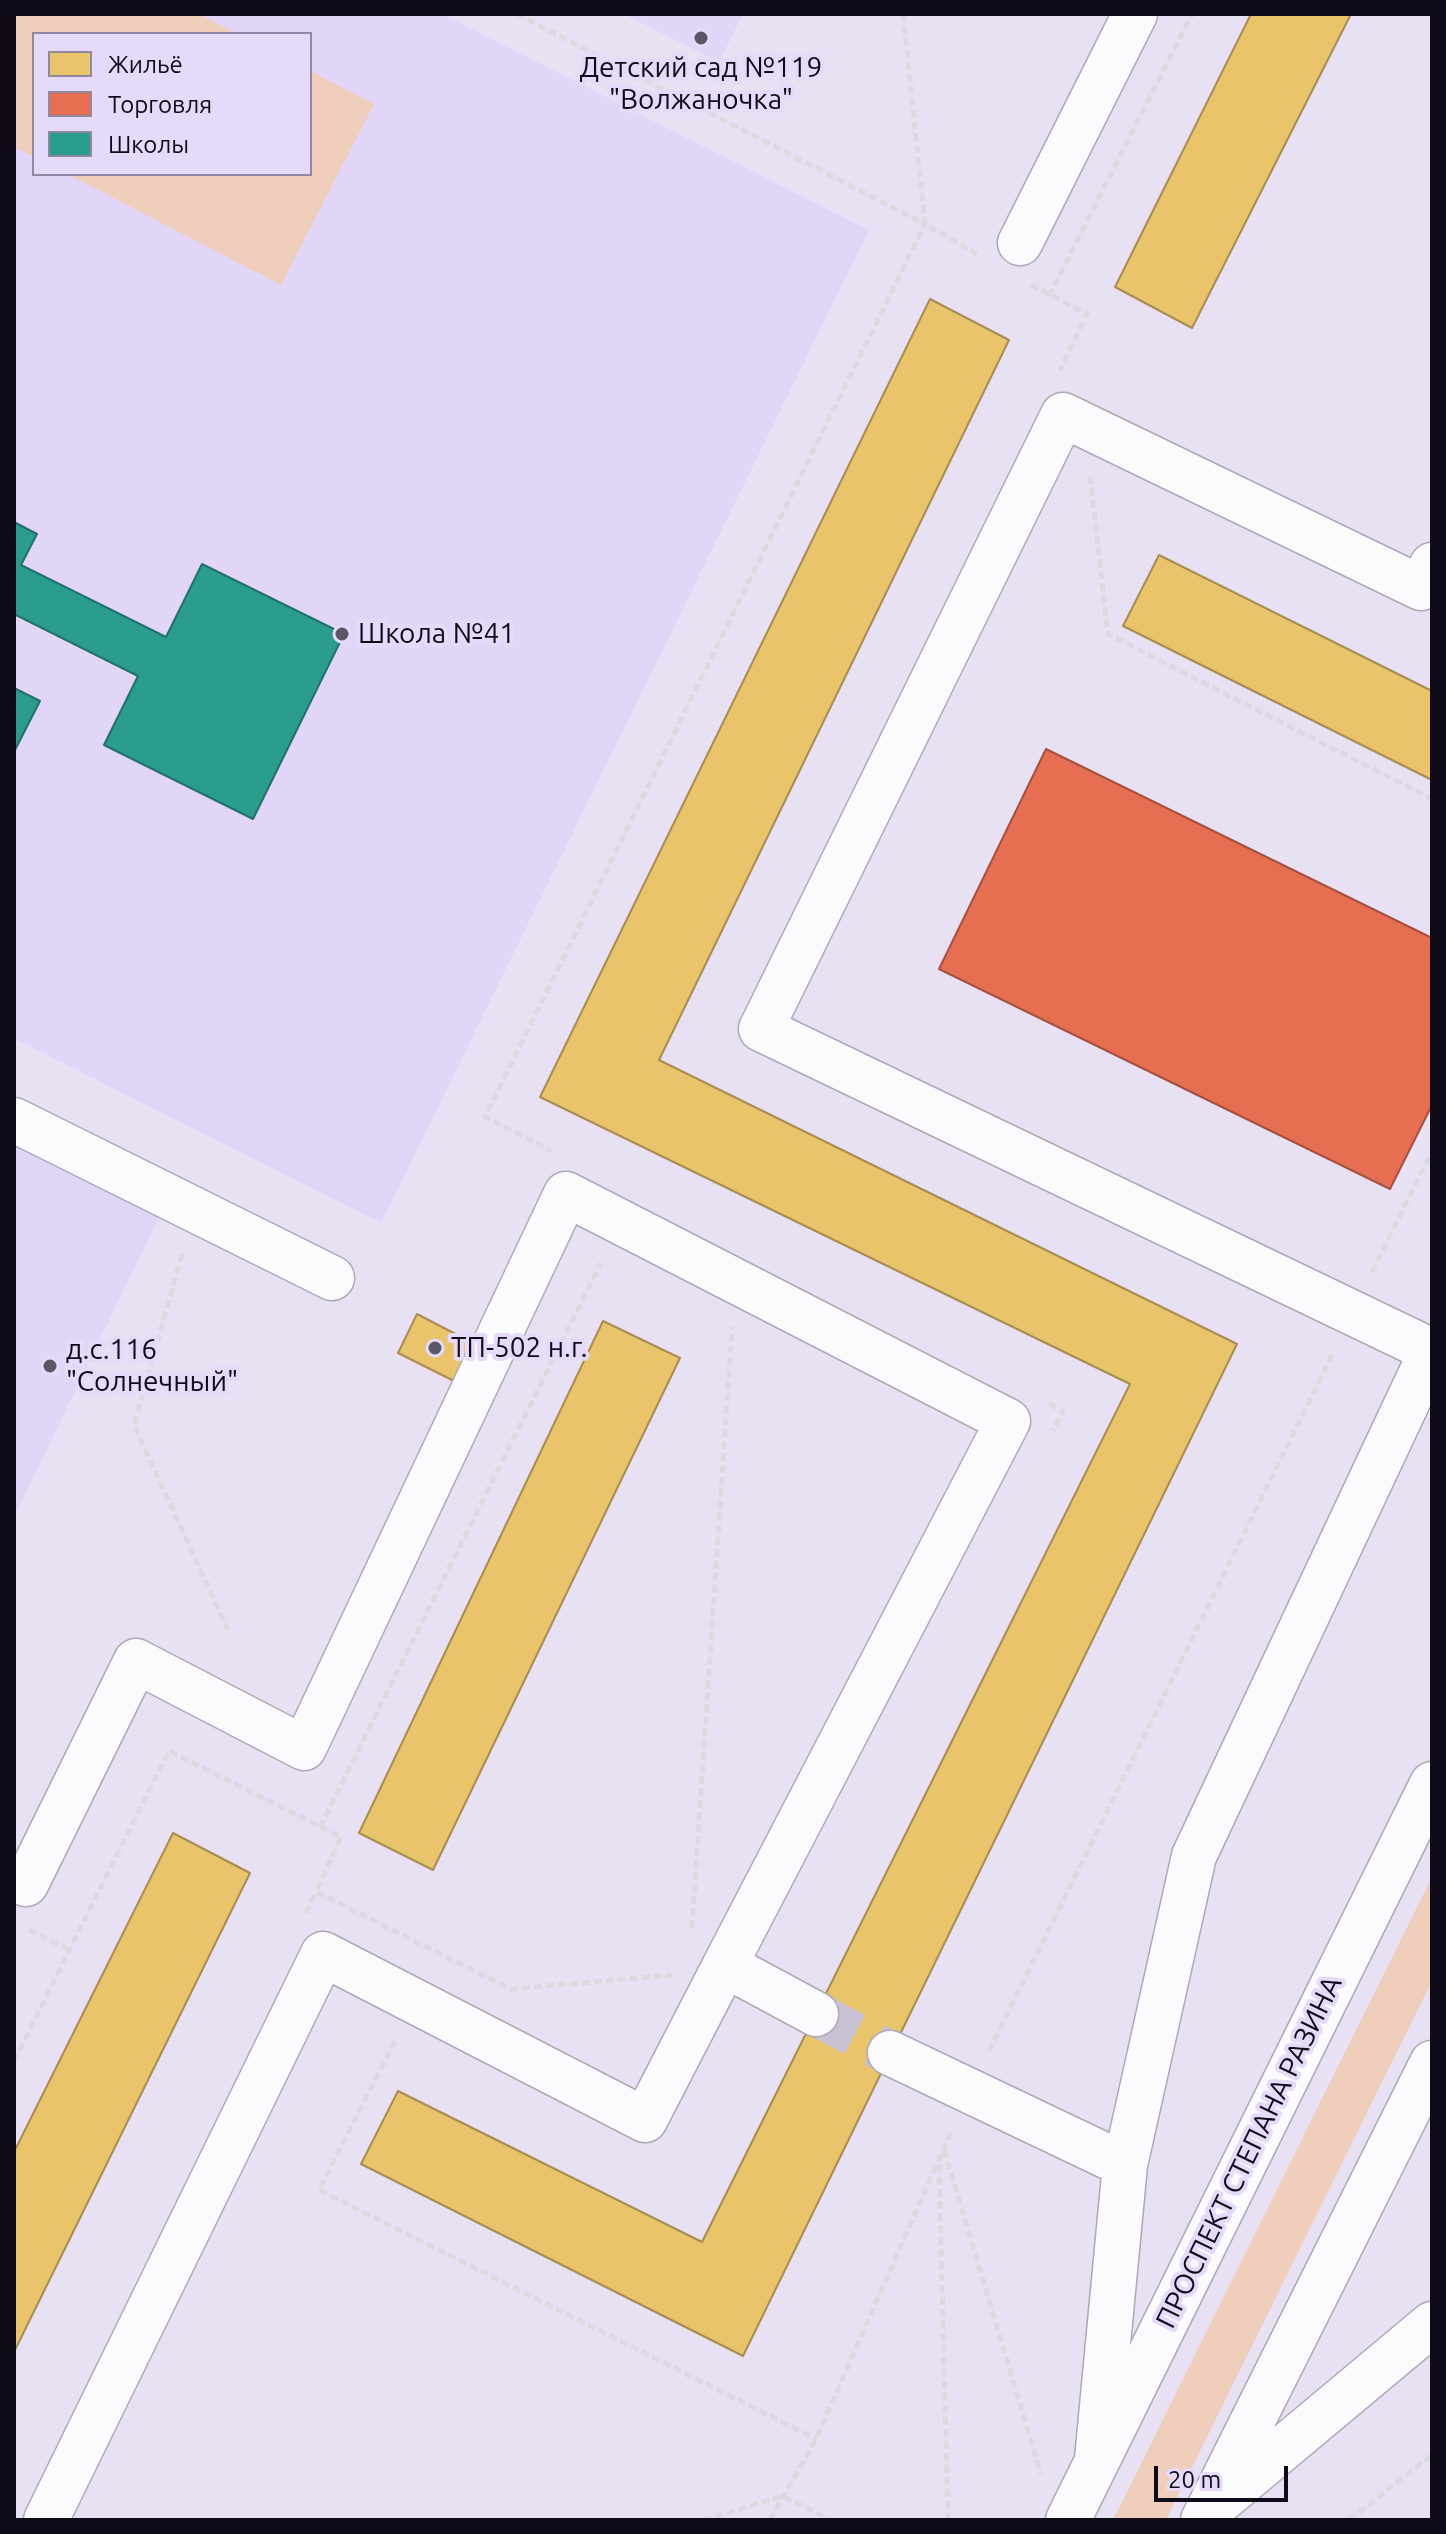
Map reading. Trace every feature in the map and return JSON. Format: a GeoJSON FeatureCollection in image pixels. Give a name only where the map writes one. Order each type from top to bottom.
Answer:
{"type":"FeatureCollection","features":[{"type":"Feature","properties":{"kind":"street"},"geometry":{"type":"LineString","coordinates":[[1007,260],[1135,14]]}},
{"type":"Feature","properties":{"kind":"street"},"geometry":{"type":"LineString","coordinates":[[1097,2459],[1125,2165],[1194,1856],[1432,1351],[761,1029],[1063,415],[1421,588],[1432,565]]}},
{"type":"Feature","properties":{"kind":"street"},"geometry":{"type":"LineString","coordinates":[[14,1120],[332,1278]]}},
{"type":"Feature","properties":{"kind":"street"},"geometry":{"type":"LineString","coordinates":[[14,1878],[26,1884],[136,1661],[304,1748],[566,1194],[1008,1421],[712,1971],[645,2120],[323,1954],[46,2520]]}},
{"type":"Feature","properties":{"kind":"street","name":"ПРОСПЕКТ СТЕПАНА РАЗИНА"},"geometry":{"type":"LineString","coordinates":[[1068,2520],[1432,1784]]}},
{"type":"Feature","properties":{"kind":"street"},"geometry":{"type":"LineString","coordinates":[[712,1971],[816,2014]]}},
{"type":"Feature","properties":{"kind":"street"},"geometry":{"type":"LineString","coordinates":[[890,2053],[968,2093],[1125,2165]]}},
{"type":"Feature","properties":{"kind":"street"},"geometry":{"type":"LineString","coordinates":[[1205,2516],[1432,2063]]}},
{"type":"Feature","properties":{"kind":"street"},"geometry":{"type":"LineString","coordinates":[[1205,2516],[1432,2324]]}},
{"type":"Feature","properties":{"kind":"path"},"geometry":{"type":"LineString","coordinates":[[517,14],[925,224],[1007,260],[1049,296],[1087,314],[1059,371]]}},
{"type":"Feature","properties":{"kind":"path"},"geometry":{"type":"LineString","coordinates":[[553,1152],[485,1117],[925,224],[903,14]]}},
{"type":"Feature","properties":{"kind":"path"},"geometry":{"type":"LineString","coordinates":[[1049,296],[1192,14]]}},
{"type":"Feature","properties":{"kind":"path"},"geometry":{"type":"LineString","coordinates":[[1089,471],[1108,634],[1432,799]]}},
{"type":"Feature","properties":{"kind":"path"},"geometry":{"type":"LineString","coordinates":[[770,2520],[816,2439],[968,2093],[1432,1151]]}},
{"type":"Feature","properties":{"kind":"path"},"geometry":{"type":"LineString","coordinates":[[320,1827],[621,1223]]}},
{"type":"Feature","properties":{"kind":"path"},"geometry":{"type":"LineString","coordinates":[[183,1250],[134,1425],[228,1630]]}},
{"type":"Feature","properties":{"kind":"path"},"geometry":{"type":"LineString","coordinates":[[316,1892],[511,1989],[712,1971],[736,1281]]}},
{"type":"Feature","properties":{"kind":"path"},"geometry":{"type":"LineString","coordinates":[[1036,1398],[1063,1411],[1048,1439]]}},
{"type":"Feature","properties":{"kind":"path"},"geometry":{"type":"LineString","coordinates":[[14,2061],[169,1751],[341,1837],[302,1921]]}},
{"type":"Feature","properties":{"kind":"path"},"geometry":{"type":"LineString","coordinates":[[28,1929],[71,1951]]}},
{"type":"Feature","properties":{"kind":"path"},"geometry":{"type":"LineString","coordinates":[[397,2037],[319,2190],[816,2439]]}},
{"type":"Feature","properties":{"kind":"path"},"geometry":{"type":"LineString","coordinates":[[944,2149],[1043,2481]]}},
{"type":"Feature","properties":{"kind":"path"},"geometry":{"type":"LineString","coordinates":[[939,2160],[948,2520]]}},
{"type":"Feature","properties":{"kind":"path"},"geometry":{"type":"LineString","coordinates":[[1349,2520],[1432,2455]]}},
{"type":"Feature","properties":{"kind":"path"},"geometry":{"type":"LineString","coordinates":[[704,2520],[783,2496],[831,2520]]}},
{"type":"Feature","properties":{"kind":"shaded area","name":"Школа №41"},"geometry":{"type":"Polygon","coordinates":[[[14,14],[442,14],[869,230],[381,1223],[14,1038],[14,14]]]}},
{"type":"Feature","properties":{"kind":"shaded area"},"geometry":{"type":"Polygon","coordinates":[[[14,14],[199,14],[234,32],[32,32],[32,156],[14,147],[14,14]]]}},
{"type":"Feature","properties":{"kind":"shaded area","name":"Детский сад №119 \"Волжаночка\""},"geometry":{"type":"Polygon","coordinates":[[[624,14],[743,14],[719,62],[624,14]]]}},
{"type":"Feature","properties":{"kind":"shaded area"},"geometry":{"type":"Polygon","coordinates":[[[312,72],[374,104],[281,285],[71,176],[312,176],[312,72]]]}},
{"type":"Feature","properties":{"kind":"shaded area","name":"д.с.116 \"Солнечный\""},"geometry":{"type":"Polygon","coordinates":[[[14,1144],[160,1215],[14,1517],[14,1144]]]}},
{"type":"Feature","properties":{"kind":"shaded area"},"geometry":{"type":"Polygon","coordinates":[[[1432,1877],[1432,1981],[1166,2520],[1113,2520],[1432,1877]]]}},
{"type":"Feature","properties":{"kind":"building: Жильё"},"geometry":{"type":"Polygon","coordinates":[[[1251,14],[1351,14],[1192,328],[1115,287],[1251,14]]]}},
{"type":"Feature","properties":{"kind":"building: Жильё"},"geometry":{"type":"Polygon","coordinates":[[[930,299],[1009,340],[659,1060],[1237,1344],[743,2356],[361,2164],[398,2091],[702,2242],[1130,1384],[540,1097],[930,299]]]}},
{"type":"Feature","properties":{"kind":"building: Жильё"},"geometry":{"type":"Polygon","coordinates":[[[1159,555],[1432,691],[1432,780],[1123,626],[1159,555]]]}},
{"type":"Feature","properties":{"kind":"building: Жильё","name":"ТП-502 н.г."},"geometry":{"type":"Polygon","coordinates":[[[417,1314],[473,1343],[454,1381],[398,1353],[417,1314]]]}},
{"type":"Feature","properties":{"kind":"building: Жильё"},"geometry":{"type":"Polygon","coordinates":[[[603,1321],[680,1358],[433,1870],[359,1833],[603,1321]]]}},
{"type":"Feature","properties":{"kind":"building: Жильё"},"geometry":{"type":"Polygon","coordinates":[[[173,1833],[250,1873],[14,2352],[14,2152],[173,1833]]]}},
{"type":"Feature","properties":{"kind":"building: Торговля"},"geometry":{"type":"Polygon","coordinates":[[[1046,749],[1432,938],[1432,1105],[1390,1189],[939,969],[1046,749]]]}},
{"type":"Feature","properties":{"kind":"building: Школы"},"geometry":{"type":"Polygon","coordinates":[[[14,522],[37,534],[21,565],[166,637],[202,564],[344,634],[253,819],[104,745],[138,676],[14,614],[14,522]]]}},
{"type":"Feature","properties":{"kind":"building: Школы"},"geometry":{"type":"Polygon","coordinates":[[[14,688],[40,701],[14,752],[14,688]]]}},
{"type":"Feature","properties":{"kind":"tunnel"},"geometry":{"type":"LineString","coordinates":[[816,2014],[890,2053]]}},
{"type":"Feature","properties":{"kind":"place","name":"Детский сад №119 \"Волжаночка\""},"geometry":{"type":"Point","coordinates":[701,38]}},
{"type":"Feature","properties":{"kind":"place","name":"Школа №41"},"geometry":{"type":"Point","coordinates":[342,634]}},
{"type":"Feature","properties":{"kind":"place","name":"ТП-502 н.г."},"geometry":{"type":"Point","coordinates":[435,1348]}},
{"type":"Feature","properties":{"kind":"place","name":"д.с.116 \"Солнечный\""},"geometry":{"type":"Point","coordinates":[50,1366]}}]}
